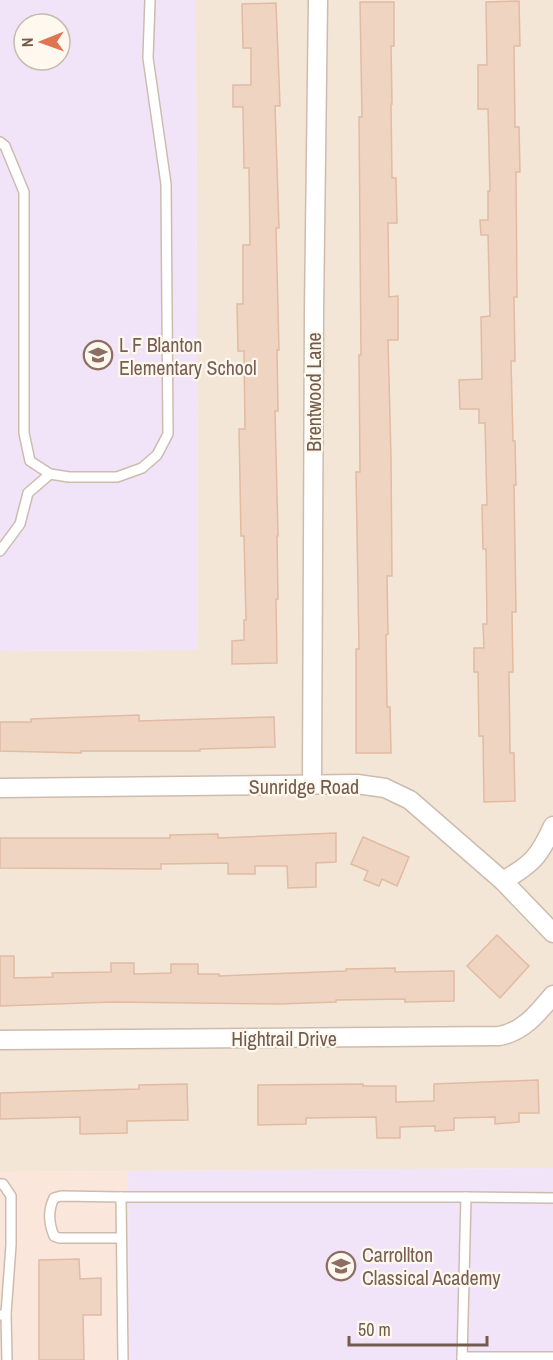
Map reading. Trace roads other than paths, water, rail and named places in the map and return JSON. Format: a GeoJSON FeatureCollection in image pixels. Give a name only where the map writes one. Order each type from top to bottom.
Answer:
{"type":"FeatureCollection","features":[{"type":"Feature","properties":{"kind":"street","name":"Brentwood Lane"},"geometry":{"type":"LineString","coordinates":[[312,784],[318,0]]}},
{"type":"Feature","properties":{"kind":"street","name":"Sunridge Road"},"geometry":{"type":"LineString","coordinates":[[0,788],[312,784],[357,784],[385,788],[410,800],[503,881],[553,933]]}},
{"type":"Feature","properties":{"kind":"street"},"geometry":{"type":"LineString","coordinates":[[503,881],[528,866],[544,846],[553,826]]}},
{"type":"Feature","properties":{"kind":"street","name":"Hightrail Drive"},"geometry":{"type":"LineString","coordinates":[[0,1040],[499,1036],[508,1034],[530,1021],[553,995]]}},
{"type":"Feature","properties":{"kind":"lane"},"geometry":{"type":"LineString","coordinates":[[0,142],[5,146],[24,192],[24,433],[30,461],[50,474],[69,477],[117,477],[142,468],[157,454],[168,434],[166,184],[148,58],[150,0]]}},
{"type":"Feature","properties":{"kind":"lane"},"geometry":{"type":"LineString","coordinates":[[0,551],[20,524],[28,493],[50,474]]}},
{"type":"Feature","properties":{"kind":"lane"},"geometry":{"type":"LineString","coordinates":[[0,1184],[3,1184],[11,1196],[11,1245],[3,1315],[7,1360]]}},
{"type":"Feature","properties":{"kind":"lane"},"geometry":{"type":"LineString","coordinates":[[121,1239],[54,1236],[50,1225],[50,1204],[54,1198],[61,1196],[553,1198]]}},
{"type":"Feature","properties":{"kind":"lane"},"geometry":{"type":"LineString","coordinates":[[121,1197],[123,1360]]}},
{"type":"Feature","properties":{"kind":"lane"},"geometry":{"type":"LineString","coordinates":[[466,1197],[462,1358],[553,1357]]}},
{"type":"Feature","properties":{"kind":"place","name":"L F Blanton Elementary School"},"geometry":{"type":"Point","coordinates":[98,355]}},
{"type":"Feature","properties":{"kind":"place","name":"Carrollton Classical Academy"},"geometry":{"type":"Point","coordinates":[341,1266]}}]}
